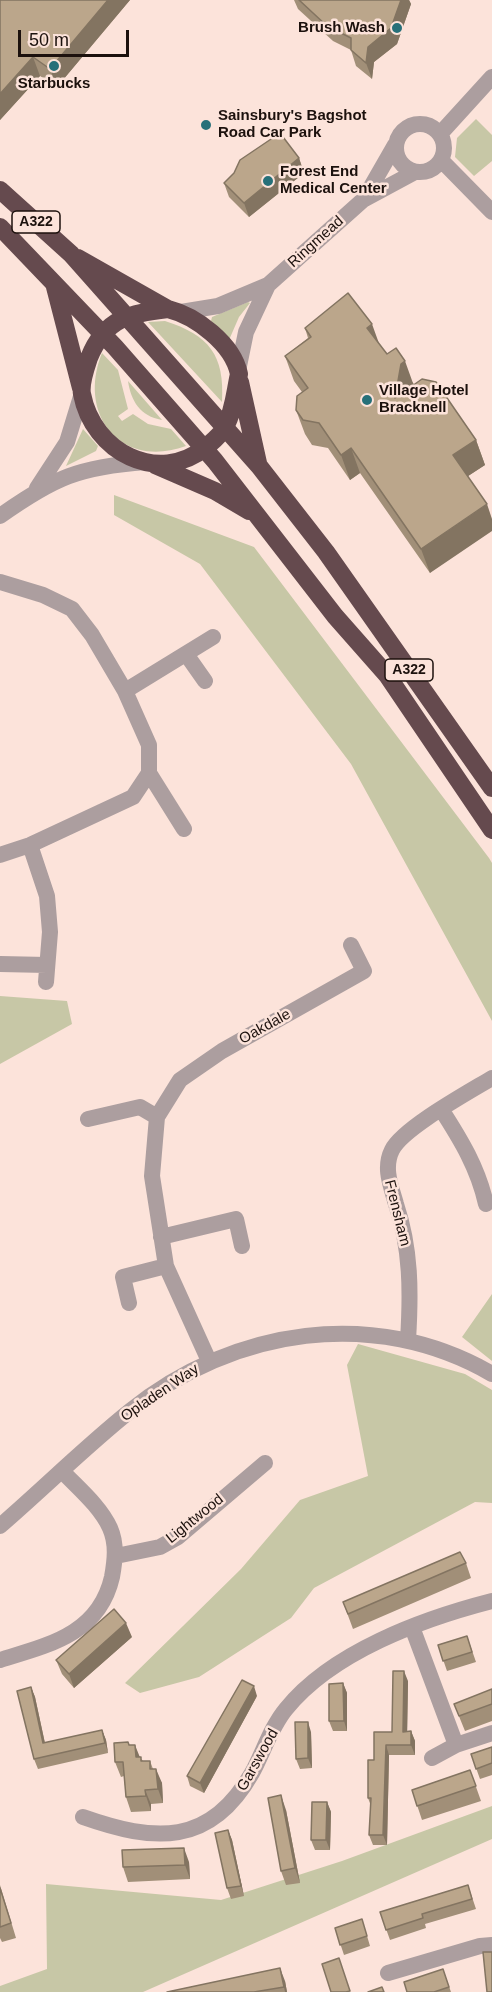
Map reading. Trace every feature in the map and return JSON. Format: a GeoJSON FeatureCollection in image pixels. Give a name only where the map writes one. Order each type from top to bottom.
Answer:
{"type":"FeatureCollection","features":[{"type":"Feature","properties":{"kind":"highway","name":"A322"},"geometry":{"type":"LineString","coordinates":[[0,190],[71,254],[259,466],[326,552],[492,788]]}},
{"type":"Feature","properties":{"kind":"highway","name":"A322"},"geometry":{"type":"LineString","coordinates":[[0,227],[204,448],[335,616],[387,675],[492,830]]}},
{"type":"Feature","properties":{"kind":"highway","name":"A322"},"geometry":{"type":"LineString","coordinates":[[71,254],[175,311]]}},
{"type":"Feature","properties":{"kind":"highway","name":"A322"},"geometry":{"type":"LineString","coordinates":[[55,285],[82,391]]}},
{"type":"Feature","properties":{"kind":"highway"},"geometry":{"type":"LineString","coordinates":[[175,311],[216,338],[238,372],[225,427],[204,448],[186,460],[150,463],[118,451],[94,426],[82,391],[87,363],[102,335],[124,316],[175,311]]}},
{"type":"Feature","properties":{"kind":"highway","name":"A322"},"geometry":{"type":"LineString","coordinates":[[238,372],[259,466]]}},
{"type":"Feature","properties":{"kind":"highway","name":"A322"},"geometry":{"type":"LineString","coordinates":[[150,463],[215,491],[256,515]]}},
{"type":"Feature","properties":{"kind":"street"},"geometry":{"type":"LineString","coordinates":[[440,134],[492,77]]}},
{"type":"Feature","properties":{"kind":"street"},"geometry":{"type":"LineString","coordinates":[[412,125],[427,125],[440,134],[444,149],[441,160],[428,171],[415,172],[400,163],[395,145],[404,129],[412,125]]}},
{"type":"Feature","properties":{"kind":"street","name":"Ringmead"},"geometry":{"type":"LineString","coordinates":[[363,200],[395,145]]}},
{"type":"Feature","properties":{"kind":"street"},"geometry":{"type":"LineString","coordinates":[[441,160],[492,212]]}},
{"type":"Feature","properties":{"kind":"street","name":"Ringmead"},"geometry":{"type":"LineString","coordinates":[[175,311],[218,306],[268,285],[363,200],[415,172]]}},
{"type":"Feature","properties":{"kind":"street","name":"Ringmead"},"geometry":{"type":"LineString","coordinates":[[238,372],[246,332],[268,285]]}},
{"type":"Feature","properties":{"kind":"street"},"geometry":{"type":"LineString","coordinates":[[35,492],[67,442],[82,391]]}},
{"type":"Feature","properties":{"kind":"street"},"geometry":{"type":"LineString","coordinates":[[0,516],[35,492],[88,469],[150,463]]}},
{"type":"Feature","properties":{"kind":"street"},"geometry":{"type":"LineString","coordinates":[[0,582],[43,595],[72,609],[92,635],[124,691],[149,745],[149,773],[184,829]]}},
{"type":"Feature","properties":{"kind":"street"},"geometry":{"type":"LineString","coordinates":[[124,691],[213,637]]}},
{"type":"Feature","properties":{"kind":"street"},"geometry":{"type":"LineString","coordinates":[[186,654],[205,681]]}},
{"type":"Feature","properties":{"kind":"street"},"geometry":{"type":"LineString","coordinates":[[0,855],[30,845],[133,797],[149,773]]}},
{"type":"Feature","properties":{"kind":"street"},"geometry":{"type":"LineString","coordinates":[[30,845],[47,896],[50,933],[46,982]]}},
{"type":"Feature","properties":{"kind":"street","name":"Oakdale"},"geometry":{"type":"LineString","coordinates":[[209,1361],[166,1266],[152,1176],[157,1117],[180,1080],[222,1051],[364,971],[351,945]]}},
{"type":"Feature","properties":{"kind":"street"},"geometry":{"type":"LineString","coordinates":[[0,964],[47,965]]}},
{"type":"Feature","properties":{"kind":"street","name":"Frensham"},"geometry":{"type":"LineString","coordinates":[[408,1340],[411,1285],[405,1230],[387,1174],[391,1151],[400,1140],[441,1109],[492,1078]]}},
{"type":"Feature","properties":{"kind":"street"},"geometry":{"type":"LineString","coordinates":[[88,1119],[140,1107],[157,1117]]}},
{"type":"Feature","properties":{"kind":"street"},"geometry":{"type":"LineString","coordinates":[[441,1109],[468,1151],[480,1178],[486,1204]]}},
{"type":"Feature","properties":{"kind":"street"},"geometry":{"type":"LineString","coordinates":[[161,1237],[236,1219],[242,1246]]}},
{"type":"Feature","properties":{"kind":"street"},"geometry":{"type":"LineString","coordinates":[[129,1303],[123,1277],[166,1266]]}},
{"type":"Feature","properties":{"kind":"street","name":"Opladen Way"},"geometry":{"type":"LineString","coordinates":[[0,1526],[130,1410],[209,1361],[249,1346],[298,1335],[349,1332],[408,1340],[467,1361],[492,1374]]}},
{"type":"Feature","properties":{"kind":"street","name":"Lightwood"},"geometry":{"type":"LineString","coordinates":[[116,1556],[160,1547],[178,1537],[265,1463]]}},
{"type":"Feature","properties":{"kind":"street"},"geometry":{"type":"LineString","coordinates":[[0,1660],[57,1643],[84,1625],[107,1598],[116,1556],[110,1528],[96,1508],[62,1471]]}},
{"type":"Feature","properties":{"kind":"street","name":"Garswood"},"geometry":{"type":"LineString","coordinates":[[83,1816],[118,1829],[152,1835],[188,1830],[218,1814],[238,1795],[285,1709],[336,1663],[412,1627],[492,1601]]}},
{"type":"Feature","properties":{"kind":"street"},"geometry":{"type":"LineString","coordinates":[[412,1627],[456,1745]]}},
{"type":"Feature","properties":{"kind":"street"},"geometry":{"type":"LineString","coordinates":[[432,1758],[456,1745],[492,1733]]}},
{"type":"Feature","properties":{"kind":"street"},"geometry":{"type":"LineString","coordinates":[[388,1973],[480,1946],[492,1945]]}},
{"type":"Feature","properties":{"kind":"green space"},"geometry":{"type":"Polygon","coordinates":[[[476,119],[492,135],[492,161],[474,176],[455,157],[457,138],[476,119]]]}},
{"type":"Feature","properties":{"kind":"green space"},"geometry":{"type":"Polygon","coordinates":[[[250,303],[239,317],[229,340],[211,321],[212,317],[250,303]]]}},
{"type":"Feature","properties":{"kind":"green space"},"geometry":{"type":"Polygon","coordinates":[[[165,321],[193,333],[211,349],[221,371],[222,402],[148,322],[165,321]]]}},
{"type":"Feature","properties":{"kind":"green space"},"geometry":{"type":"Polygon","coordinates":[[[102,353],[118,370],[128,409],[118,416],[122,421],[133,414],[148,424],[171,429],[186,446],[162,451],[142,450],[124,443],[110,431],[100,416],[95,397],[96,375],[102,353]]]}},
{"type":"Feature","properties":{"kind":"green space"},"geometry":{"type":"Polygon","coordinates":[[[128,381],[162,420],[142,411],[131,395],[128,381]]]}},
{"type":"Feature","properties":{"kind":"green space"},"geometry":{"type":"Polygon","coordinates":[[[83,429],[98,446],[96,451],[66,466],[83,429]]]}},
{"type":"Feature","properties":{"kind":"green space"},"geometry":{"type":"Polygon","coordinates":[[[114,495],[254,547],[489,858],[492,863],[492,1021],[351,764],[200,564],[114,515],[114,495]]]}},
{"type":"Feature","properties":{"kind":"green space"},"geometry":{"type":"Polygon","coordinates":[[[0,996],[67,1001],[72,1024],[0,1064],[0,996]]]}},
{"type":"Feature","properties":{"kind":"green space"},"geometry":{"type":"Polygon","coordinates":[[[492,1294],[492,1361],[462,1337],[492,1294]]]}},
{"type":"Feature","properties":{"kind":"green space"},"geometry":{"type":"Polygon","coordinates":[[[358,1344],[465,1374],[492,1390],[492,1503],[475,1502],[314,1588],[291,1618],[199,1677],[140,1693],[125,1683],[241,1569],[300,1500],[368,1476],[347,1365],[358,1344]]]}},
{"type":"Feature","properties":{"kind":"green space"},"geometry":{"type":"Polygon","coordinates":[[[492,1806],[492,1839],[143,1992],[0,1992],[0,1986],[47,1969],[46,1884],[221,1900],[342,1861],[492,1806]]]}},
{"type":"Feature","properties":{"kind":"building"},"geometry":{"type":"Polygon","coordinates":[[[0,0],[108,0],[50,69],[33,57],[0,94],[0,0]]]}},
{"type":"Feature","properties":{"kind":"building"},"geometry":{"type":"Polygon","coordinates":[[[299,0],[401,0],[391,28],[368,47],[366,63],[351,50],[351,38],[327,26],[299,0]]]}},
{"type":"Feature","properties":{"kind":"building"},"geometry":{"type":"Polygon","coordinates":[[[280,133],[299,158],[244,203],[224,183],[234,173],[240,160],[280,133]]]}},
{"type":"Feature","properties":{"kind":"building"},"geometry":{"type":"Polygon","coordinates":[[[348,293],[372,324],[367,328],[387,354],[396,348],[405,361],[401,364],[395,398],[422,379],[436,382],[476,440],[453,455],[487,504],[421,549],[351,448],[341,455],[319,423],[303,420],[296,410],[297,396],[308,388],[285,356],[311,337],[305,328],[348,293]]]}},
{"type":"Feature","properties":{"kind":"building"},"geometry":{"type":"Polygon","coordinates":[[[460,1552],[466,1563],[348,1614],[343,1602],[460,1552]]]}},
{"type":"Feature","properties":{"kind":"building"},"geometry":{"type":"Polygon","coordinates":[[[114,1609],[126,1623],[69,1674],[56,1660],[114,1609]]]}},
{"type":"Feature","properties":{"kind":"building"},"geometry":{"type":"Polygon","coordinates":[[[467,1636],[472,1652],[443,1661],[438,1645],[467,1636]]]}},
{"type":"Feature","properties":{"kind":"building"},"geometry":{"type":"Polygon","coordinates":[[[393,1671],[404,1671],[403,1732],[411,1731],[411,1745],[386,1745],[383,1835],[369,1835],[371,1798],[368,1798],[368,1760],[374,1760],[374,1732],[392,1732],[393,1671]]]}},
{"type":"Feature","properties":{"kind":"building"},"geometry":{"type":"Polygon","coordinates":[[[242,1680],[254,1686],[200,1783],[187,1776],[242,1680]]]}},
{"type":"Feature","properties":{"kind":"building"},"geometry":{"type":"Polygon","coordinates":[[[343,1683],[344,1721],[329,1721],[329,1684],[343,1683]]]}},
{"type":"Feature","properties":{"kind":"building"},"geometry":{"type":"Polygon","coordinates":[[[31,1687],[43,1743],[102,1730],[105,1743],[34,1759],[17,1691],[31,1687]]]}},
{"type":"Feature","properties":{"kind":"building"},"geometry":{"type":"Polygon","coordinates":[[[492,1689],[492,1704],[459,1716],[454,1704],[492,1689]]]}},
{"type":"Feature","properties":{"kind":"building"},"geometry":{"type":"Polygon","coordinates":[[[295,1722],[308,1722],[308,1758],[296,1759],[295,1722]]]}},
{"type":"Feature","properties":{"kind":"building"},"geometry":{"type":"Polygon","coordinates":[[[128,1742],[129,1745],[135,1745],[136,1757],[141,1757],[141,1761],[150,1761],[150,1769],[156,1769],[158,1789],[145,1790],[146,1796],[126,1797],[123,1762],[115,1762],[114,1743],[128,1742]]]}},
{"type":"Feature","properties":{"kind":"building"},"geometry":{"type":"Polygon","coordinates":[[[492,1747],[492,1763],[476,1769],[471,1754],[492,1747]]]}},
{"type":"Feature","properties":{"kind":"building"},"geometry":{"type":"Polygon","coordinates":[[[470,1770],[476,1786],[417,1806],[412,1790],[470,1770]]]}},
{"type":"Feature","properties":{"kind":"building"},"geometry":{"type":"Polygon","coordinates":[[[281,1795],[295,1868],[281,1871],[268,1798],[281,1795]]]}},
{"type":"Feature","properties":{"kind":"building"},"geometry":{"type":"Polygon","coordinates":[[[312,1802],[327,1802],[326,1840],[311,1840],[312,1802]]]}},
{"type":"Feature","properties":{"kind":"building"},"geometry":{"type":"Polygon","coordinates":[[[228,1830],[241,1886],[227,1888],[215,1833],[228,1830]]]}},
{"type":"Feature","properties":{"kind":"building"},"geometry":{"type":"Polygon","coordinates":[[[184,1848],[185,1865],[123,1867],[122,1850],[184,1848]]]}},
{"type":"Feature","properties":{"kind":"building"},"geometry":{"type":"Polygon","coordinates":[[[468,1885],[472,1899],[422,1914],[423,1918],[386,1930],[380,1912],[468,1885]]]}},
{"type":"Feature","properties":{"kind":"building"},"geometry":{"type":"Polygon","coordinates":[[[0,1888],[11,1923],[0,1927],[0,1888]]]}},
{"type":"Feature","properties":{"kind":"building"},"geometry":{"type":"Polygon","coordinates":[[[362,1919],[367,1936],[340,1945],[335,1928],[362,1919]]]}},
{"type":"Feature","properties":{"kind":"building"},"geometry":{"type":"Polygon","coordinates":[[[483,1952],[492,1952],[492,1992],[487,1992],[483,1952]]]}},
{"type":"Feature","properties":{"kind":"building"},"geometry":{"type":"Polygon","coordinates":[[[339,1958],[350,1991],[331,1992],[322,1964],[339,1958]]]}},
{"type":"Feature","properties":{"kind":"building"},"geometry":{"type":"Polygon","coordinates":[[[280,1968],[284,1987],[254,1992],[167,1992],[280,1968]]]}},
{"type":"Feature","properties":{"kind":"building"},"geometry":{"type":"Polygon","coordinates":[[[443,1969],[449,1987],[434,1992],[407,1992],[404,1982],[443,1969]]]}},
{"type":"Feature","properties":{"kind":"building"},"geometry":{"type":"Polygon","coordinates":[[[382,1987],[384,1992],[368,1992],[382,1987]]]}},
{"type":"Feature","properties":{"kind":"place","name":"Brush Wash"},"geometry":{"type":"Point","coordinates":[397,28]}},
{"type":"Feature","properties":{"kind":"place","name":"Starbucks"},"geometry":{"type":"Point","coordinates":[54,66]}},
{"type":"Feature","properties":{"kind":"place","name":"Sainsbury's Bagshot Road Car Park"},"geometry":{"type":"Point","coordinates":[206,125]}},
{"type":"Feature","properties":{"kind":"place","name":"Forest End Medical Center"},"geometry":{"type":"Point","coordinates":[268,181]}},
{"type":"Feature","properties":{"kind":"place","name":"Village Hotel Bracknell"},"geometry":{"type":"Point","coordinates":[367,400]}}]}
